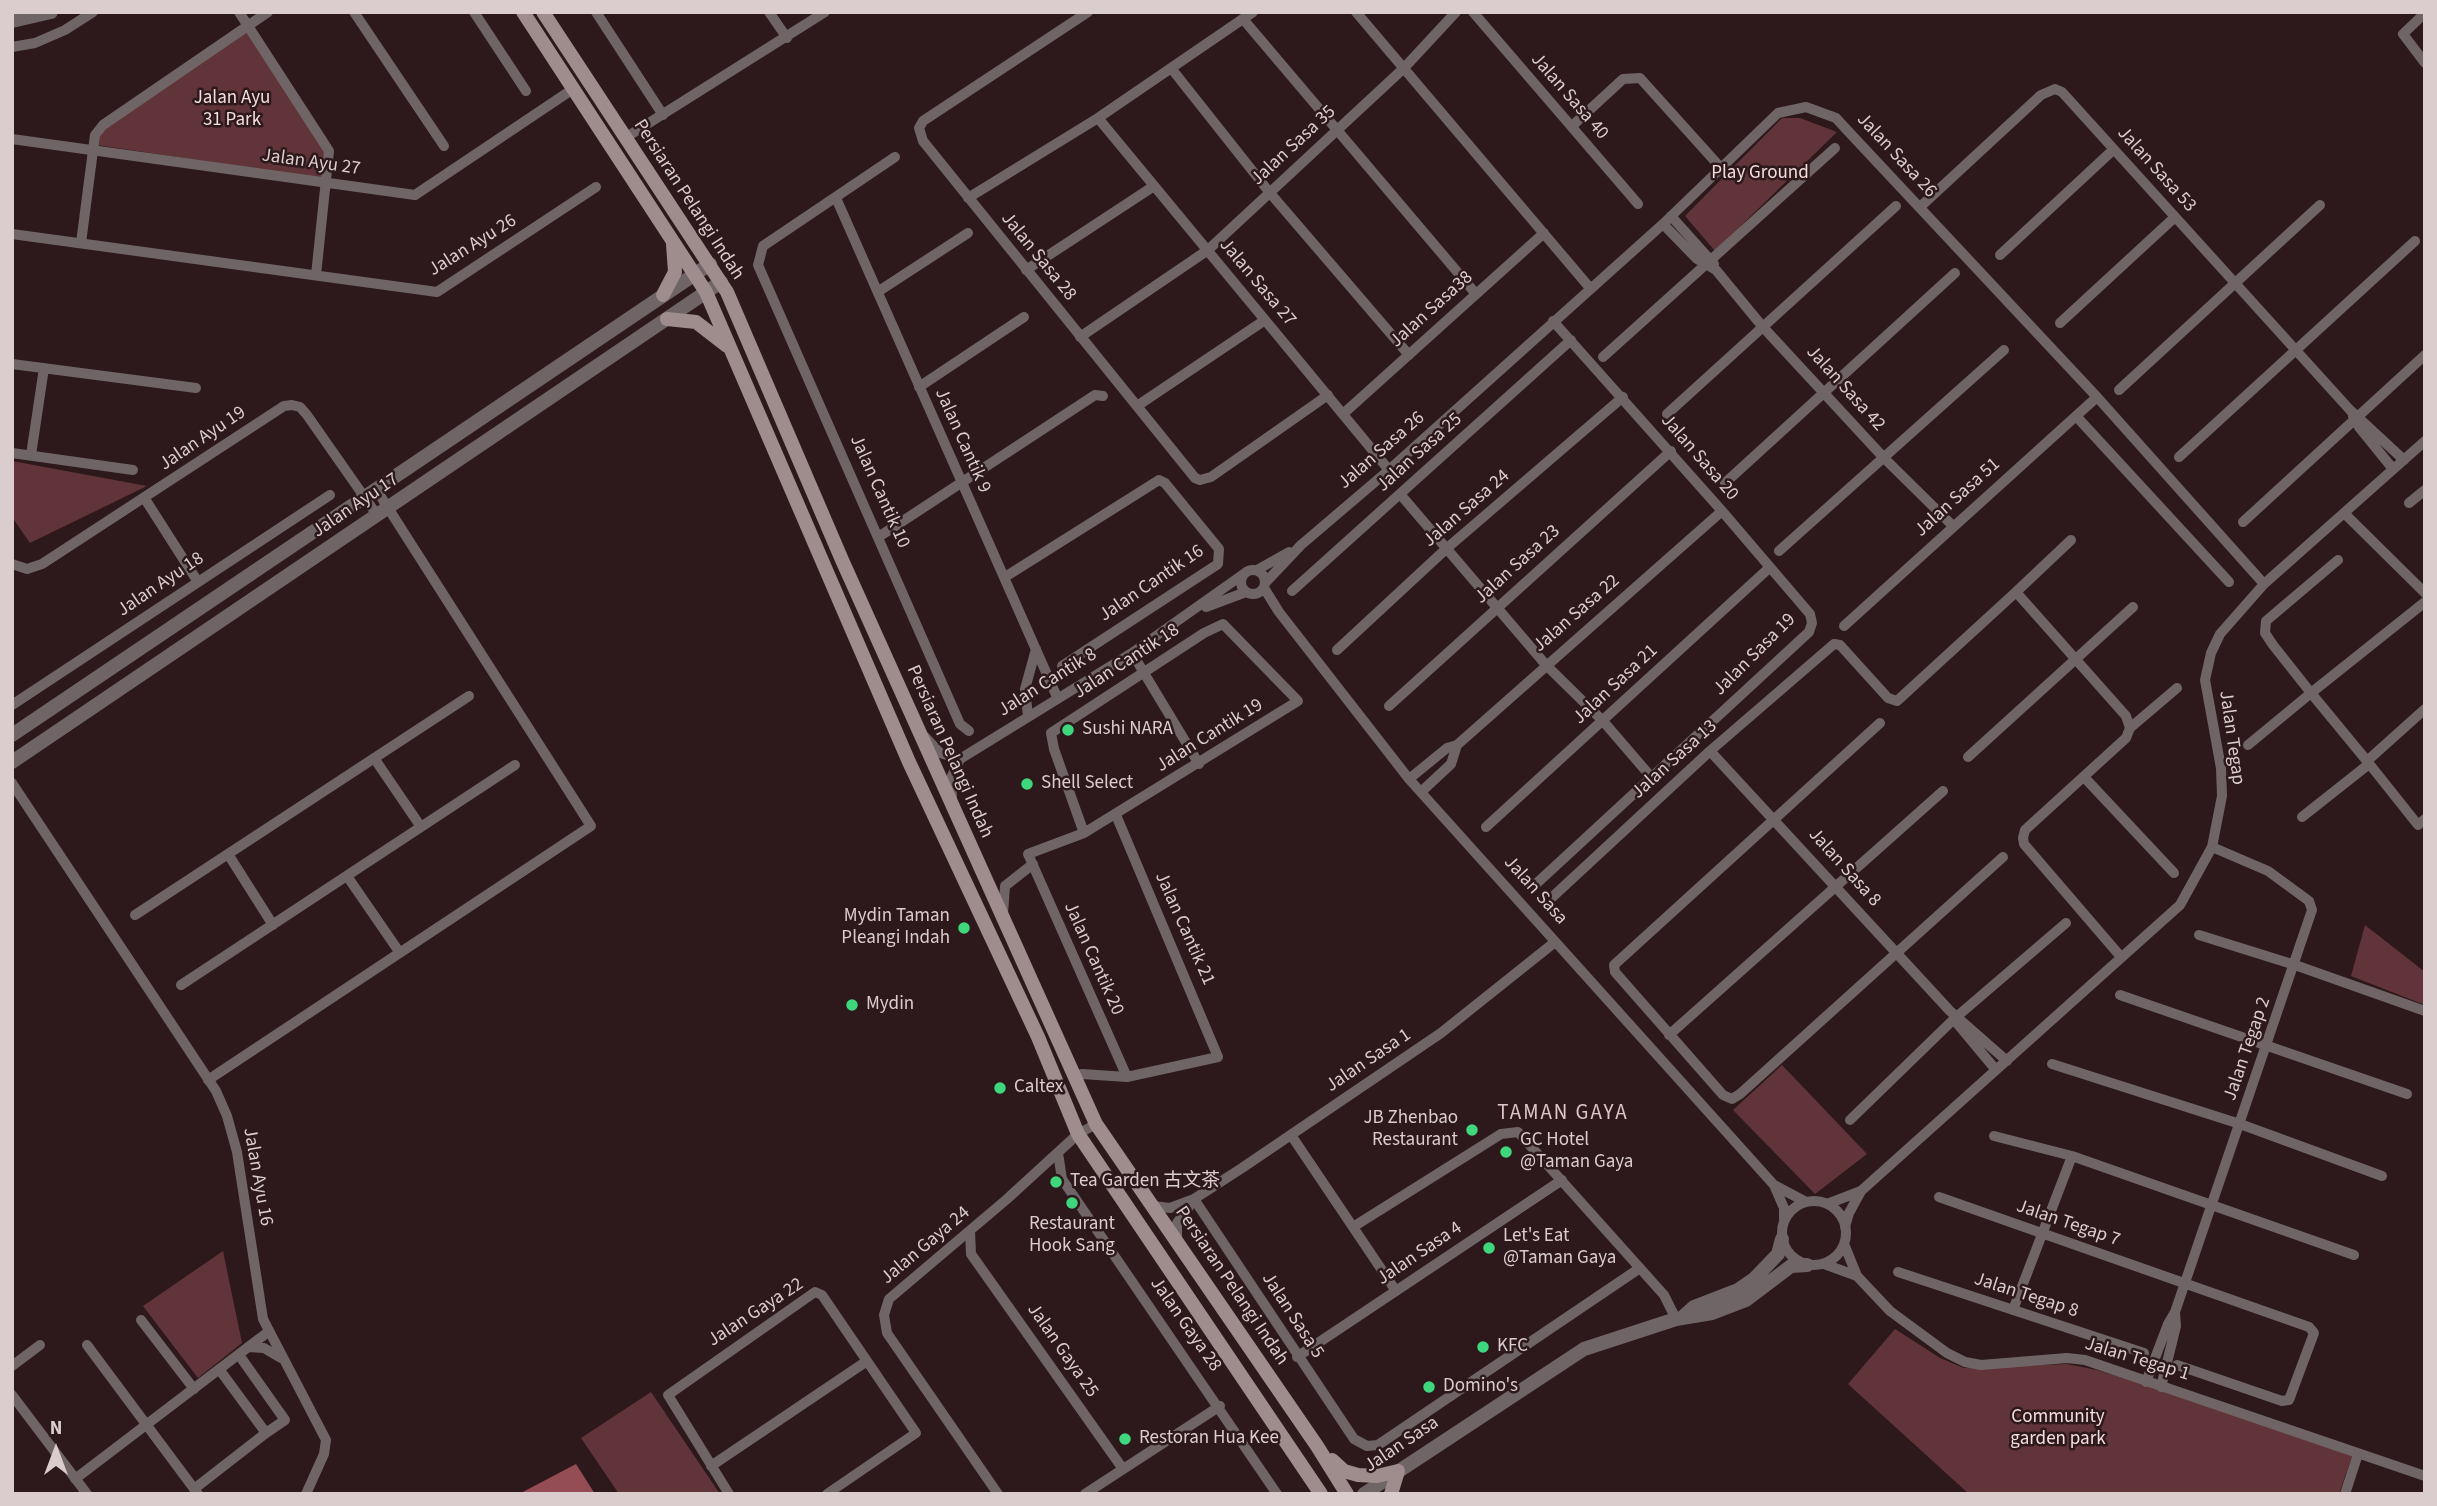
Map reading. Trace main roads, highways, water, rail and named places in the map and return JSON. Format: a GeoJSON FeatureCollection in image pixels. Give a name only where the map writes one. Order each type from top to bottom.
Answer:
{"type":"FeatureCollection","features":[{"type":"Feature","properties":{"kind":"main road","name":"Persiaran Pelangi Indah"},"geometry":{"type":"LineString","coordinates":[[523,12],[706,292],[909,762],[1038,1037],[1078,1134],[1321,1494]]}},
{"type":"Feature","properties":{"kind":"main road","name":"Persiaran Pelangi Indah"},"geometry":{"type":"LineString","coordinates":[[543,12],[721,282],[917,729],[1096,1124],[1317,1446],[1346,1494]]}},
{"type":"Feature","properties":{"kind":"main road"},"geometry":{"type":"LineString","coordinates":[[616,157],[618,142],[625,138]]}},
{"type":"Feature","properties":{"kind":"main road"},"geometry":{"type":"LineString","coordinates":[[663,295],[675,272],[672,240]]}},
{"type":"Feature","properties":{"kind":"main road"},"geometry":{"type":"LineString","coordinates":[[667,319],[696,322],[729,346]]}},
{"type":"Feature","properties":{"kind":"main road"},"geometry":{"type":"LineString","coordinates":[[1317,1446],[1343,1471],[1377,1476],[1398,1471],[1391,1494]]}},
{"type":"Feature","properties":{"kind":"main road"},"geometry":{"type":"LineString","coordinates":[[1301,1464],[1307,1494]]}},
{"type":"Feature","properties":{"kind":"place","name":"Sushi NARA"},"geometry":{"type":"Point","coordinates":[1068,730]}},
{"type":"Feature","properties":{"kind":"place","name":"Shell Select"},"geometry":{"type":"Point","coordinates":[1027,784]}},
{"type":"Feature","properties":{"kind":"place","name":"Mydin Taman Pleangi Indah"},"geometry":{"type":"Point","coordinates":[964,928]}},
{"type":"Feature","properties":{"kind":"place","name":"Mydin"},"geometry":{"type":"Point","coordinates":[852,1005]}},
{"type":"Feature","properties":{"kind":"place","name":"Caltex"},"geometry":{"type":"Point","coordinates":[1000,1088]}},
{"type":"Feature","properties":{"kind":"place","name":"JB Zhenbao Restaurant"},"geometry":{"type":"Point","coordinates":[1472,1130]}},
{"type":"Feature","properties":{"kind":"place","name":"GC Hotel @Taman Gaya"},"geometry":{"type":"Point","coordinates":[1506,1152]}},
{"type":"Feature","properties":{"kind":"place","name":"Tea Garden 古文茶"},"geometry":{"type":"Point","coordinates":[1056,1182]}},
{"type":"Feature","properties":{"kind":"place","name":"Restaurant Hook Sang"},"geometry":{"type":"Point","coordinates":[1072,1203]}},
{"type":"Feature","properties":{"kind":"place","name":"Let's Eat @Taman Gaya"},"geometry":{"type":"Point","coordinates":[1489,1248]}},
{"type":"Feature","properties":{"kind":"place","name":"KFC"},"geometry":{"type":"Point","coordinates":[1483,1347]}},
{"type":"Feature","properties":{"kind":"place","name":"Domino's"},"geometry":{"type":"Point","coordinates":[1429,1387]}},
{"type":"Feature","properties":{"kind":"place","name":"Restoran Hua Kee"},"geometry":{"type":"Point","coordinates":[1125,1439]}},
{"type":"Feature","properties":{"kind":"district","name":"TAMAN GAYA"},"geometry":{"type":"Point","coordinates":[1563,1114]}},
{"type":"Feature","properties":{"kind":"park label","name":"Jalan Ayu 31 Park"},"geometry":{"type":"Point","coordinates":[232,110]}},
{"type":"Feature","properties":{"kind":"park label","name":"Play Ground"},"geometry":{"type":"Point","coordinates":[1760,174]}},
{"type":"Feature","properties":{"kind":"park label","name":"Community garden park"},"geometry":{"type":"Point","coordinates":[2058,1429]}}]}
